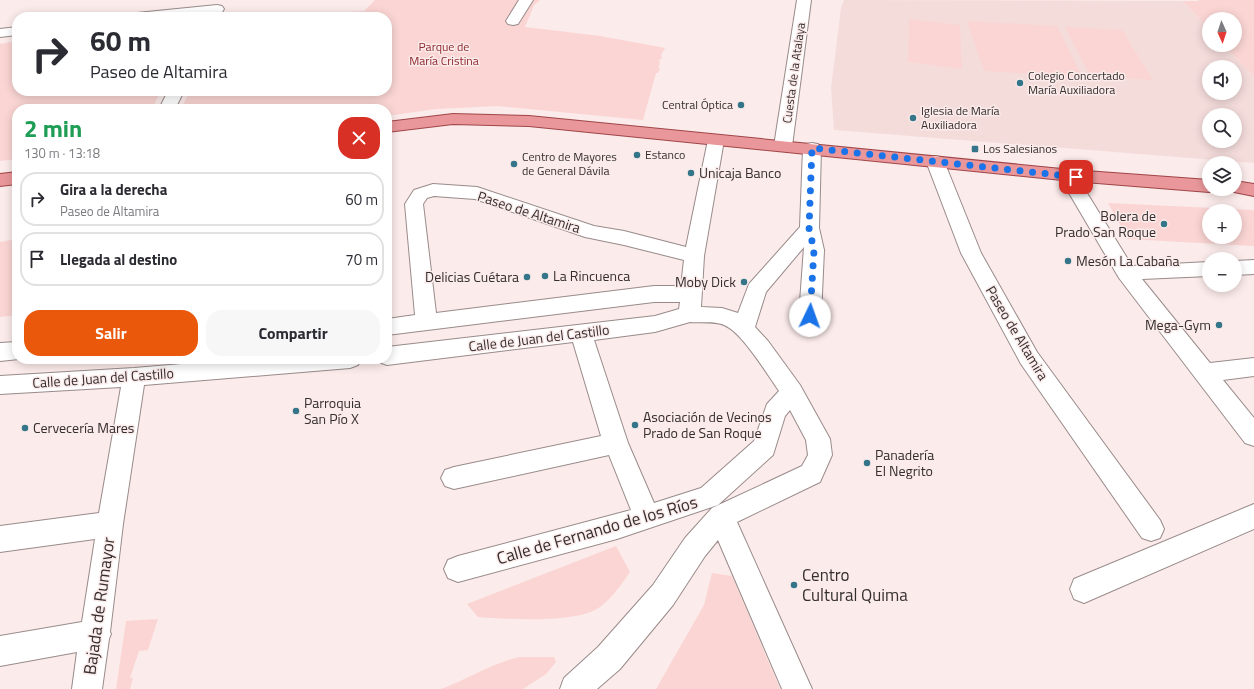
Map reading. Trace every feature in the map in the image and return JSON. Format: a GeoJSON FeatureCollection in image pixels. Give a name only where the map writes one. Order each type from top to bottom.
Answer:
{"type":"FeatureCollection","features":[{"type":"Feature","properties":{"kind":"main road"},"geometry":{"type":"LineString","coordinates":[[392,126],[453,119],[490,118],[812,148],[1068,176],[1143,183],[1202,186]]}},
{"type":"Feature","properties":{"kind":"main road"},"geometry":{"type":"LineString","coordinates":[[0,180],[12,179]]}},
{"type":"Feature","properties":{"kind":"main road"},"geometry":{"type":"LineString","coordinates":[[1242,186],[1254,185]]}},
{"type":"Feature","properties":{"kind":"main road"},"geometry":{"type":"LineString","coordinates":[[1242,188],[1254,190]]}},
{"type":"Feature","properties":{"kind":"street"},"geometry":{"type":"LineString","coordinates":[[513,21],[526,0]]}},
{"type":"Feature","properties":{"kind":"street","name":"Cuesta de la Atalaya"},"geometry":{"type":"LineString","coordinates":[[782,146],[804,0]]}},
{"type":"Feature","properties":{"kind":"street"},"geometry":{"type":"LineString","coordinates":[[188,12],[218,9]]}},
{"type":"Feature","properties":{"kind":"street"},"geometry":{"type":"LineString","coordinates":[[0,33],[12,31]]}},
{"type":"Feature","properties":{"kind":"street"},"geometry":{"type":"LineString","coordinates":[[716,140],[694,256],[691,304],[732,319],[744,329],[760,347],[792,392]]}},
{"type":"Feature","properties":{"kind":"street"},"geometry":{"type":"LineString","coordinates":[[810,316],[814,250],[809,228],[812,148]]}},
{"type":"Feature","properties":{"kind":"street","name":"Paseo de Altamira"},"geometry":{"type":"LineString","coordinates":[[936,162],[971,253],[1029,358],[1151,529]]}},
{"type":"Feature","properties":{"kind":"street"},"geometry":{"type":"LineString","coordinates":[[1068,176],[1126,273],[1203,373],[1254,436]]}},
{"type":"Feature","properties":{"kind":"street","name":"Paseo de Altamira"},"geometry":{"type":"LineString","coordinates":[[426,322],[414,204],[420,194],[433,190],[478,193],[592,232],[624,238],[694,256]]}},
{"type":"Feature","properties":{"kind":"street"},"geometry":{"type":"LineString","coordinates":[[744,329],[756,289],[809,228]]}},
{"type":"Feature","properties":{"kind":"street"},"geometry":{"type":"LineString","coordinates":[[1242,268],[1254,267]]}},
{"type":"Feature","properties":{"kind":"street"},"geometry":{"type":"LineString","coordinates":[[1126,273],[1202,269]]}},
{"type":"Feature","properties":{"kind":"street","name":"Calle de Juan del Castillo"},"geometry":{"type":"LineString","coordinates":[[392,325],[654,294],[691,304]]}},
{"type":"Feature","properties":{"kind":"street","name":"Calle de Juan del Castillo"},"geometry":{"type":"LineString","coordinates":[[392,355],[655,324],[691,304]]}},
{"type":"Feature","properties":{"kind":"street"},"geometry":{"type":"LineString","coordinates":[[582,333],[616,443],[647,518]]}},
{"type":"Feature","properties":{"kind":"street"},"geometry":{"type":"LineString","coordinates":[[0,352],[12,351]]}},
{"type":"Feature","properties":{"kind":"street","name":"Calle de Juan del Castillo"},"geometry":{"type":"LineString","coordinates":[[0,385],[134,377],[290,364]]}},
{"type":"Feature","properties":{"kind":"street"},"geometry":{"type":"LineString","coordinates":[[1203,373],[1254,366]]}},
{"type":"Feature","properties":{"kind":"street","name":"Bajada de Rumayor"},"geometry":{"type":"LineString","coordinates":[[87,689],[96,634],[110,524],[134,377]]}},
{"type":"Feature","properties":{"kind":"street","name":"Calle de Fernando de los Ríos"},"geometry":{"type":"LineString","coordinates":[[458,569],[617,527],[710,497],[764,447],[775,411],[792,392],[818,440],[820,455],[811,474],[721,517],[695,547],[663,596],[609,658],[575,689]]}},
{"type":"Feature","properties":{"kind":"street"},"geometry":{"type":"LineString","coordinates":[[454,478],[616,443]]}},
{"type":"Feature","properties":{"kind":"street"},"geometry":{"type":"LineString","coordinates":[[1084,589],[1254,516]]}},
{"type":"Feature","properties":{"kind":"street"},"geometry":{"type":"LineString","coordinates":[[721,517],[798,689]]}},
{"type":"Feature","properties":{"kind":"street","name":"Bajada de Rumayor"},"geometry":{"type":"LineString","coordinates":[[0,539],[110,524]]}},
{"type":"Feature","properties":{"kind":"street"},"geometry":{"type":"LineString","coordinates":[[0,651],[96,634]]}},
{"type":"Feature","properties":{"kind":"shaded area","name":"Colegio Concertado María Auxiliadora"},"geometry":{"type":"Polygon","coordinates":[[[844,0],[1183,1],[1202,21],[1202,52],[1231,52],[1238,60],[1202,60],[1202,100],[1242,100],[1242,64],[1254,77],[1254,163],[1242,162],[1242,156],[1202,156],[1202,159],[834,130],[831,88],[841,8],[844,0]]]}},
{"type":"Feature","properties":{"kind":"green space","name":"Parque de María Cristina"},"geometry":{"type":"Polygon","coordinates":[[[375,0],[540,0],[534,5],[525,27],[600,36],[665,48],[661,55],[662,58],[659,60],[660,63],[658,68],[660,69],[658,73],[656,73],[643,120],[497,106],[436,109],[392,115],[392,104],[184,104],[188,96],[392,96],[392,12],[346,12],[364,11],[375,0]]]}},
{"type":"Feature","properties":{"kind":"green space"},"geometry":{"type":"Polygon","coordinates":[[[1254,0],[1254,77],[1242,64],[1242,60],[1238,60],[1231,52],[1242,52],[1242,12],[1202,12],[1202,21],[1183,1],[1254,0]]]}},
{"type":"Feature","properties":{"kind":"green space"},"geometry":{"type":"Polygon","coordinates":[[[909,19],[960,25],[962,69],[908,62],[909,19]]]}},
{"type":"Feature","properties":{"kind":"green space"},"geometry":{"type":"Polygon","coordinates":[[[967,21],[1057,26],[1082,77],[984,71],[967,21]]]}},
{"type":"Feature","properties":{"kind":"green space"},"geometry":{"type":"Polygon","coordinates":[[[1065,27],[1122,30],[1153,80],[1090,76],[1065,27]]]}},
{"type":"Feature","properties":{"kind":"green space"},"geometry":{"type":"Polygon","coordinates":[[[12,42],[12,96],[158,96],[154,104],[12,104],[12,160],[0,161],[0,44],[12,42]]]}},
{"type":"Feature","properties":{"kind":"green space","name":"Bolera de Prado San Roque"},"geometry":{"type":"Polygon","coordinates":[[[1108,203],[1202,208],[1202,243],[1128,239],[1108,203]]]}},
{"type":"Feature","properties":{"kind":"green space","name":"Bolera de Prado San Roque"},"geometry":{"type":"Polygon","coordinates":[[[1242,209],[1254,210],[1254,246],[1218,244],[1242,244],[1242,209]]]}},
{"type":"Feature","properties":{"kind":"green space"},"geometry":{"type":"Polygon","coordinates":[[[12,240],[12,316],[0,317],[0,242],[12,240]]]}},
{"type":"Feature","properties":{"kind":"green space"},"geometry":{"type":"Polygon","coordinates":[[[616,546],[630,572],[608,600],[600,607],[589,612],[559,618],[506,619],[478,617],[467,604],[616,546]]]}},
{"type":"Feature","properties":{"kind":"green space"},"geometry":{"type":"Polygon","coordinates":[[[712,573],[732,576],[780,689],[656,689],[704,605],[712,573]]]}},
{"type":"Feature","properties":{"kind":"green space"},"geometry":{"type":"Polygon","coordinates":[[[158,619],[148,650],[139,651],[130,678],[133,678],[130,689],[116,689],[126,621],[158,619]]]}},
{"type":"Feature","properties":{"kind":"green space"},"geometry":{"type":"Polygon","coordinates":[[[519,657],[554,657],[556,662],[546,674],[523,689],[441,689],[499,664],[519,657]]]}},
{"type":"Feature","properties":{"kind":"place","name":"Colegio Concertado María Auxiliadora"},"geometry":{"type":"Point","coordinates":[1020,83]}},
{"type":"Feature","properties":{"kind":"place","name":"Central Óptica"},"geometry":{"type":"Point","coordinates":[741,105]}},
{"type":"Feature","properties":{"kind":"place","name":"Iglesia de María Auxiliadora"},"geometry":{"type":"Point","coordinates":[913,118]}},
{"type":"Feature","properties":{"kind":"place","name":"Los Salesianos"},"geometry":{"type":"Point","coordinates":[975,149]}},
{"type":"Feature","properties":{"kind":"place","name":"Estanco"},"geometry":{"type":"Point","coordinates":[637,155]}},
{"type":"Feature","properties":{"kind":"place","name":"Centro de Mayores de General Dávila"},"geometry":{"type":"Point","coordinates":[514,164]}},
{"type":"Feature","properties":{"kind":"place","name":"Unicaja Banco"},"geometry":{"type":"Point","coordinates":[691,173]}},
{"type":"Feature","properties":{"kind":"place","name":"Bolera de Prado San Roque"},"geometry":{"type":"Point","coordinates":[1164,224]}},
{"type":"Feature","properties":{"kind":"place","name":"Mesón La Cabaña"},"geometry":{"type":"Point","coordinates":[1068,261]}},
{"type":"Feature","properties":{"kind":"place","name":"La Rincuenca"},"geometry":{"type":"Point","coordinates":[545,276]}},
{"type":"Feature","properties":{"kind":"place","name":"Delicias Cuétara"},"geometry":{"type":"Point","coordinates":[527,277]}},
{"type":"Feature","properties":{"kind":"place","name":"Moby Dick"},"geometry":{"type":"Point","coordinates":[744,282]}},
{"type":"Feature","properties":{"kind":"place","name":"Mega-Gym"},"geometry":{"type":"Point","coordinates":[1219,325]}},
{"type":"Feature","properties":{"kind":"place","name":"Parroquia San Pío X"},"geometry":{"type":"Point","coordinates":[296,411]}},
{"type":"Feature","properties":{"kind":"place","name":"Asociación de Vecinos Prado de San Roque"},"geometry":{"type":"Point","coordinates":[635,425]}},
{"type":"Feature","properties":{"kind":"place","name":"Cervecería Mares"},"geometry":{"type":"Point","coordinates":[25,428]}},
{"type":"Feature","properties":{"kind":"place","name":"Panadería El Negrito"},"geometry":{"type":"Point","coordinates":[867,463]}},
{"type":"Feature","properties":{"kind":"place","name":"Centro Cultural Quima"},"geometry":{"type":"Point","coordinates":[794,585]}},
{"type":"Feature","properties":{"kind":"route"},"geometry":{"type":"LineString","coordinates":[[810,316],[814,250],[809,228],[812,148],[1076,177]]}}]}
